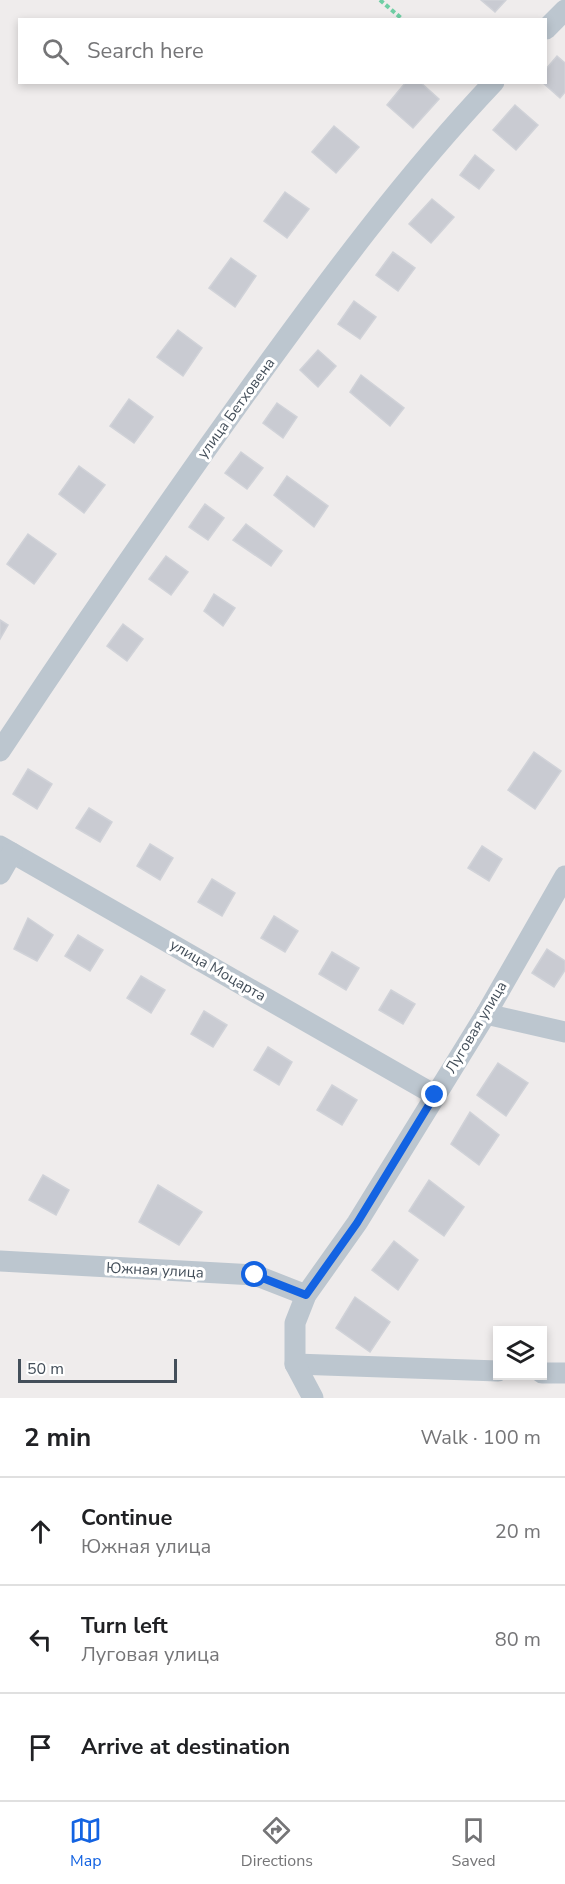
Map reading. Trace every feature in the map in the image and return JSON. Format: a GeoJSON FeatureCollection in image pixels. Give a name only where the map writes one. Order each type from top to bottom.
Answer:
{"type":"FeatureCollection","features":[{"type":"Feature","properties":{"kind":"street"},"geometry":{"type":"LineString","coordinates":[[547,28],[565,9]]}},
{"type":"Feature","properties":{"kind":"street","name":"улица Бетховена"},"geometry":{"type":"LineString","coordinates":[[0,751],[193,468],[333,274],[418,167],[492,84]]}},
{"type":"Feature","properties":{"kind":"street"},"geometry":{"type":"LineString","coordinates":[[0,874],[6,850]]}},
{"type":"Feature","properties":{"kind":"street","name":"улица Моцарта"},"geometry":{"type":"LineString","coordinates":[[6,850],[435,1095]]}},
{"type":"Feature","properties":{"kind":"street","name":"Луговая улица"},"geometry":{"type":"LineString","coordinates":[[313,1398],[295,1364],[295,1323],[306,1295],[357,1223],[486,1014],[565,876]]}},
{"type":"Feature","properties":{"kind":"street"},"geometry":{"type":"LineString","coordinates":[[486,1014],[565,1032]]}},
{"type":"Feature","properties":{"kind":"street","name":"Южная улица"},"geometry":{"type":"LineString","coordinates":[[0,1261],[255,1275],[306,1295]]}},
{"type":"Feature","properties":{"kind":"street"},"geometry":{"type":"LineString","coordinates":[[295,1364],[493,1371]]}},
{"type":"Feature","properties":{"kind":"street"},"geometry":{"type":"LineString","coordinates":[[547,1373],[565,1374]]}},
{"type":"Feature","properties":{"kind":"path"},"geometry":{"type":"LineString","coordinates":[[380,0],[401,18]]}},
{"type":"Feature","properties":{"kind":"building"},"geometry":{"type":"Polygon","coordinates":[[[481,0],[506,0],[495,12],[481,0]]]}},
{"type":"Feature","properties":{"kind":"building"},"geometry":{"type":"Polygon","coordinates":[[[557,56],[565,63],[565,92],[560,98],[544,84],[547,84],[547,68],[557,56]]]}},
{"type":"Feature","properties":{"kind":"building"},"geometry":{"type":"Polygon","coordinates":[[[404,84],[422,84],[439,99],[413,128],[387,105],[404,84]]]}},
{"type":"Feature","properties":{"kind":"building"},"geometry":{"type":"Polygon","coordinates":[[[515,105],[538,125],[516,150],[493,130],[515,105]]]}},
{"type":"Feature","properties":{"kind":"building"},"geometry":{"type":"Polygon","coordinates":[[[334,126],[359,147],[336,173],[312,152],[334,126]]]}},
{"type":"Feature","properties":{"kind":"building"},"geometry":{"type":"Polygon","coordinates":[[[475,155],[494,170],[479,189],[460,175],[475,155]]]}},
{"type":"Feature","properties":{"kind":"building"},"geometry":{"type":"Polygon","coordinates":[[[285,192],[309,209],[287,238],[264,221],[285,192]]]}},
{"type":"Feature","properties":{"kind":"building"},"geometry":{"type":"Polygon","coordinates":[[[432,199],[454,217],[431,243],[409,224],[432,199]]]}},
{"type":"Feature","properties":{"kind":"building"},"geometry":{"type":"Polygon","coordinates":[[[393,252],[415,268],[398,291],[376,275],[393,252]]]}},
{"type":"Feature","properties":{"kind":"building"},"geometry":{"type":"Polygon","coordinates":[[[231,258],[256,276],[235,307],[209,288],[231,258]]]}},
{"type":"Feature","properties":{"kind":"building"},"geometry":{"type":"Polygon","coordinates":[[[354,301],[376,317],[360,339],[338,324],[354,301]]]}},
{"type":"Feature","properties":{"kind":"building"},"geometry":{"type":"Polygon","coordinates":[[[178,330],[202,348],[183,376],[157,357],[178,330]]]}},
{"type":"Feature","properties":{"kind":"building"},"geometry":{"type":"Polygon","coordinates":[[[318,350],[336,366],[318,387],[300,370],[318,350]]]}},
{"type":"Feature","properties":{"kind":"building"},"geometry":{"type":"Polygon","coordinates":[[[361,375],[404,408],[390,426],[350,392],[361,375]]]}},
{"type":"Feature","properties":{"kind":"building"},"geometry":{"type":"Polygon","coordinates":[[[129,399],[153,417],[134,443],[110,426],[129,399]]]}},
{"type":"Feature","properties":{"kind":"building"},"geometry":{"type":"Polygon","coordinates":[[[277,403],[297,417],[283,438],[263,423],[277,403]]]}},
{"type":"Feature","properties":{"kind":"building"},"geometry":{"type":"Polygon","coordinates":[[[241,452],[263,468],[247,489],[225,473],[241,452]]]}},
{"type":"Feature","properties":{"kind":"building"},"geometry":{"type":"Polygon","coordinates":[[[79,466],[105,485],[84,513],[59,494],[79,466]]]}},
{"type":"Feature","properties":{"kind":"building"},"geometry":{"type":"Polygon","coordinates":[[[287,476],[328,506],[314,527],[274,495],[287,476]]]}},
{"type":"Feature","properties":{"kind":"building"},"geometry":{"type":"Polygon","coordinates":[[[205,504],[224,518],[208,540],[189,527],[205,504]]]}},
{"type":"Feature","properties":{"kind":"building"},"geometry":{"type":"Polygon","coordinates":[[[246,524],[282,551],[271,566],[233,540],[246,524]]]}},
{"type":"Feature","properties":{"kind":"building"},"geometry":{"type":"Polygon","coordinates":[[[28,534],[56,554],[34,584],[7,564],[28,534]]]}},
{"type":"Feature","properties":{"kind":"building"},"geometry":{"type":"Polygon","coordinates":[[[166,556],[188,572],[171,595],[149,579],[166,556]]]}},
{"type":"Feature","properties":{"kind":"building"},"geometry":{"type":"Polygon","coordinates":[[[214,594],[235,608],[223,626],[204,611],[214,594]]]}},
{"type":"Feature","properties":{"kind":"building"},"geometry":{"type":"Polygon","coordinates":[[[0,620],[8,625],[0,639],[0,620]]]}},
{"type":"Feature","properties":{"kind":"building"},"geometry":{"type":"Polygon","coordinates":[[[123,624],[143,639],[127,661],[107,646],[123,624]]]}},
{"type":"Feature","properties":{"kind":"building"},"geometry":{"type":"Polygon","coordinates":[[[534,752],[561,771],[535,809],[508,790],[534,752]]]}},
{"type":"Feature","properties":{"kind":"building"},"geometry":{"type":"Polygon","coordinates":[[[28,769],[52,784],[37,809],[13,794],[28,769]]]}},
{"type":"Feature","properties":{"kind":"building"},"geometry":{"type":"Polygon","coordinates":[[[89,808],[112,822],[100,842],[76,828],[89,808]]]}},
{"type":"Feature","properties":{"kind":"building"},"geometry":{"type":"Polygon","coordinates":[[[150,844],[173,858],[160,880],[137,866],[150,844]]]}},
{"type":"Feature","properties":{"kind":"building"},"geometry":{"type":"Polygon","coordinates":[[[482,846],[502,859],[489,881],[468,868],[482,846]]]}},
{"type":"Feature","properties":{"kind":"building"},"geometry":{"type":"Polygon","coordinates":[[[212,879],[235,893],[222,916],[198,902],[212,879]]]}},
{"type":"Feature","properties":{"kind":"building"},"geometry":{"type":"Polygon","coordinates":[[[274,916],[298,931],[285,952],[261,938],[274,916]]]}},
{"type":"Feature","properties":{"kind":"building"},"geometry":{"type":"Polygon","coordinates":[[[28,918],[53,935],[37,961],[14,949],[28,918]]]}},
{"type":"Feature","properties":{"kind":"building"},"geometry":{"type":"Polygon","coordinates":[[[78,935],[103,950],[90,971],[65,956],[78,935]]]}},
{"type":"Feature","properties":{"kind":"building"},"geometry":{"type":"Polygon","coordinates":[[[547,949],[565,961],[565,970],[554,987],[532,973],[547,949]]]}},
{"type":"Feature","properties":{"kind":"building"},"geometry":{"type":"Polygon","coordinates":[[[332,952],[359,968],[346,990],[319,974],[332,952]]]}},
{"type":"Feature","properties":{"kind":"building"},"geometry":{"type":"Polygon","coordinates":[[[141,976],[165,990],[151,1013],[127,998],[141,976]]]}},
{"type":"Feature","properties":{"kind":"building"},"geometry":{"type":"Polygon","coordinates":[[[391,990],[415,1004],[403,1024],[379,1010],[391,990]]]}},
{"type":"Feature","properties":{"kind":"building"},"geometry":{"type":"Polygon","coordinates":[[[204,1011],[227,1025],[213,1047],[191,1034],[204,1011]]]}},
{"type":"Feature","properties":{"kind":"building"},"geometry":{"type":"Polygon","coordinates":[[[268,1047],[292,1062],[279,1085],[254,1070],[268,1047]]]}},
{"type":"Feature","properties":{"kind":"building"},"geometry":{"type":"Polygon","coordinates":[[[498,1063],[528,1083],[506,1116],[477,1095],[498,1063]]]}},
{"type":"Feature","properties":{"kind":"building"},"geometry":{"type":"Polygon","coordinates":[[[332,1085],[357,1100],[342,1125],[317,1110],[332,1085]]]}},
{"type":"Feature","properties":{"kind":"building"},"geometry":{"type":"Polygon","coordinates":[[[470,1112],[499,1135],[479,1165],[451,1144],[470,1112]]]}},
{"type":"Feature","properties":{"kind":"building"},"geometry":{"type":"Polygon","coordinates":[[[43,1175],[69,1190],[56,1215],[29,1200],[43,1175]]]}},
{"type":"Feature","properties":{"kind":"building"},"geometry":{"type":"Polygon","coordinates":[[[429,1180],[464,1207],[444,1236],[409,1211],[429,1180]]]}},
{"type":"Feature","properties":{"kind":"building"},"geometry":{"type":"Polygon","coordinates":[[[158,1185],[202,1212],[179,1245],[139,1222],[158,1185]]]}},
{"type":"Feature","properties":{"kind":"building"},"geometry":{"type":"Polygon","coordinates":[[[394,1241],[418,1260],[398,1290],[372,1270],[394,1241]]]}},
{"type":"Feature","properties":{"kind":"building"},"geometry":{"type":"Polygon","coordinates":[[[355,1297],[390,1322],[370,1352],[336,1328],[355,1297]]]}},
{"type":"Feature","properties":{"kind":"route"},"geometry":{"type":"LineString","coordinates":[[255,1275],[306,1295],[357,1223],[435,1095]]}}]}
